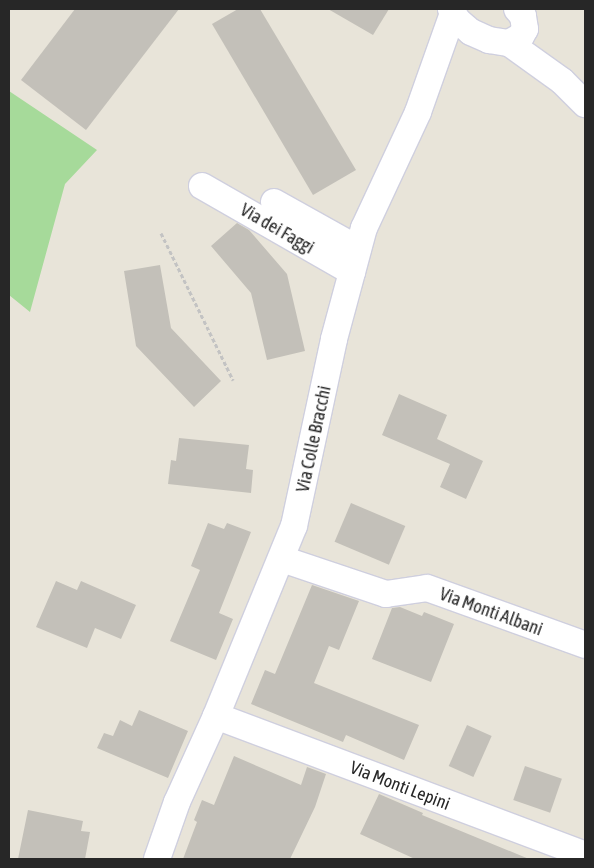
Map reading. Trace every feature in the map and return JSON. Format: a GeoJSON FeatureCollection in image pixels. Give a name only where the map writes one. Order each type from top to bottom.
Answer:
{"type":"FeatureCollection","features":[{"type":"Feature","properties":{"kind":"street"},"geometry":{"type":"LineString","coordinates":[[452,11],[457,20],[471,32],[490,40],[509,43],[562,81],[585,104]]}},
{"type":"Feature","properties":{"kind":"street","name":"Via Colle Bracchi"},"geometry":{"type":"LineString","coordinates":[[157,859],[177,802],[216,716],[282,559],[301,501],[334,339],[364,228],[426,91],[452,11]]}},
{"type":"Feature","properties":{"kind":"street"},"geometry":{"type":"LineString","coordinates":[[509,43],[521,36],[525,29],[521,15]]}},
{"type":"Feature","properties":{"kind":"street"},"geometry":{"type":"LineString","coordinates":[[521,15],[562,81]]}},
{"type":"Feature","properties":{"kind":"street","name":"Via dei Faggi"},"geometry":{"type":"LineString","coordinates":[[202,186],[355,260]]}},
{"type":"Feature","properties":{"kind":"street"},"geometry":{"type":"LineString","coordinates":[[274,202],[355,260]]}},
{"type":"Feature","properties":{"kind":"street","name":"Via Monti Albani"},"geometry":{"type":"LineString","coordinates":[[282,559],[386,594],[427,588],[585,645]]}},
{"type":"Feature","properties":{"kind":"street","name":"Via Monti Lepini"},"geometry":{"type":"LineString","coordinates":[[216,716],[585,855]]}},
{"type":"Feature","properties":{"kind":"path"},"geometry":{"type":"LineString","coordinates":[[161,233],[234,380]]}},
{"type":"Feature","properties":{"kind":"green space"},"geometry":{"type":"Polygon","coordinates":[[[9,91],[97,150],[65,184],[30,312],[9,295],[9,91]]]}},
{"type":"Feature","properties":{"kind":"building"},"geometry":{"type":"Polygon","coordinates":[[[75,9],[179,9],[86,130],[21,80],[75,9]]]}},
{"type":"Feature","properties":{"kind":"building"},"geometry":{"type":"Polygon","coordinates":[[[238,9],[260,9],[356,170],[313,195],[212,24],[238,9]]]}},
{"type":"Feature","properties":{"kind":"building"},"geometry":{"type":"Polygon","coordinates":[[[328,9],[389,9],[373,35],[328,9]]]}},
{"type":"Feature","properties":{"kind":"building"},"geometry":{"type":"Polygon","coordinates":[[[237,223],[249,230],[287,274],[305,351],[267,360],[251,293],[211,246],[237,223]]]}},
{"type":"Feature","properties":{"kind":"building"},"geometry":{"type":"Polygon","coordinates":[[[160,265],[171,328],[221,381],[194,407],[136,346],[124,271],[160,265]]]}},
{"type":"Feature","properties":{"kind":"building"},"geometry":{"type":"Polygon","coordinates":[[[399,394],[447,415],[437,439],[483,461],[466,499],[440,487],[450,464],[382,435],[399,394]]]}},
{"type":"Feature","properties":{"kind":"building"},"geometry":{"type":"Polygon","coordinates":[[[179,438],[249,445],[246,469],[253,470],[251,493],[168,484],[171,460],[176,461],[179,438]]]}},
{"type":"Feature","properties":{"kind":"building"},"geometry":{"type":"Polygon","coordinates":[[[351,503],[405,526],[389,565],[335,542],[351,503]]]}},
{"type":"Feature","properties":{"kind":"building"},"geometry":{"type":"Polygon","coordinates":[[[208,523],[224,529],[227,523],[251,532],[219,613],[233,619],[216,660],[170,641],[200,570],[191,566],[208,523]]]}},
{"type":"Feature","properties":{"kind":"building"},"geometry":{"type":"Polygon","coordinates":[[[56,581],[77,590],[81,581],[136,605],[121,639],[95,628],[87,648],[36,627],[56,581]]]}},
{"type":"Feature","properties":{"kind":"building"},"geometry":{"type":"Polygon","coordinates":[[[312,585],[359,601],[339,650],[329,646],[314,683],[419,725],[404,760],[346,735],[343,742],[251,704],[265,670],[275,674],[312,585]]]}},
{"type":"Feature","properties":{"kind":"building"},"geometry":{"type":"Polygon","coordinates":[[[400,607],[422,616],[424,612],[454,624],[431,682],[372,659],[392,608],[400,607]]]}},
{"type":"Feature","properties":{"kind":"building"},"geometry":{"type":"Polygon","coordinates":[[[139,710],[188,731],[168,778],[97,748],[104,733],[113,736],[120,720],[132,726],[139,710]]]}},
{"type":"Feature","properties":{"kind":"building"},"geometry":{"type":"Polygon","coordinates":[[[467,725],[492,736],[473,777],[449,766],[467,725]]]}},
{"type":"Feature","properties":{"kind":"building"},"geometry":{"type":"Polygon","coordinates":[[[234,756],[301,785],[307,767],[326,774],[315,807],[290,859],[183,859],[197,822],[194,820],[202,800],[214,805],[234,756]]]}},
{"type":"Feature","properties":{"kind":"building"},"geometry":{"type":"Polygon","coordinates":[[[525,766],[562,779],[550,813],[513,800],[525,766]]]}},
{"type":"Feature","properties":{"kind":"building"},"geometry":{"type":"Polygon","coordinates":[[[379,794],[423,813],[422,815],[529,859],[415,859],[360,834],[379,794]]]}},
{"type":"Feature","properties":{"kind":"building"},"geometry":{"type":"Polygon","coordinates":[[[28,810],[83,821],[81,831],[90,832],[85,859],[18,859],[28,810]]]}}]}
